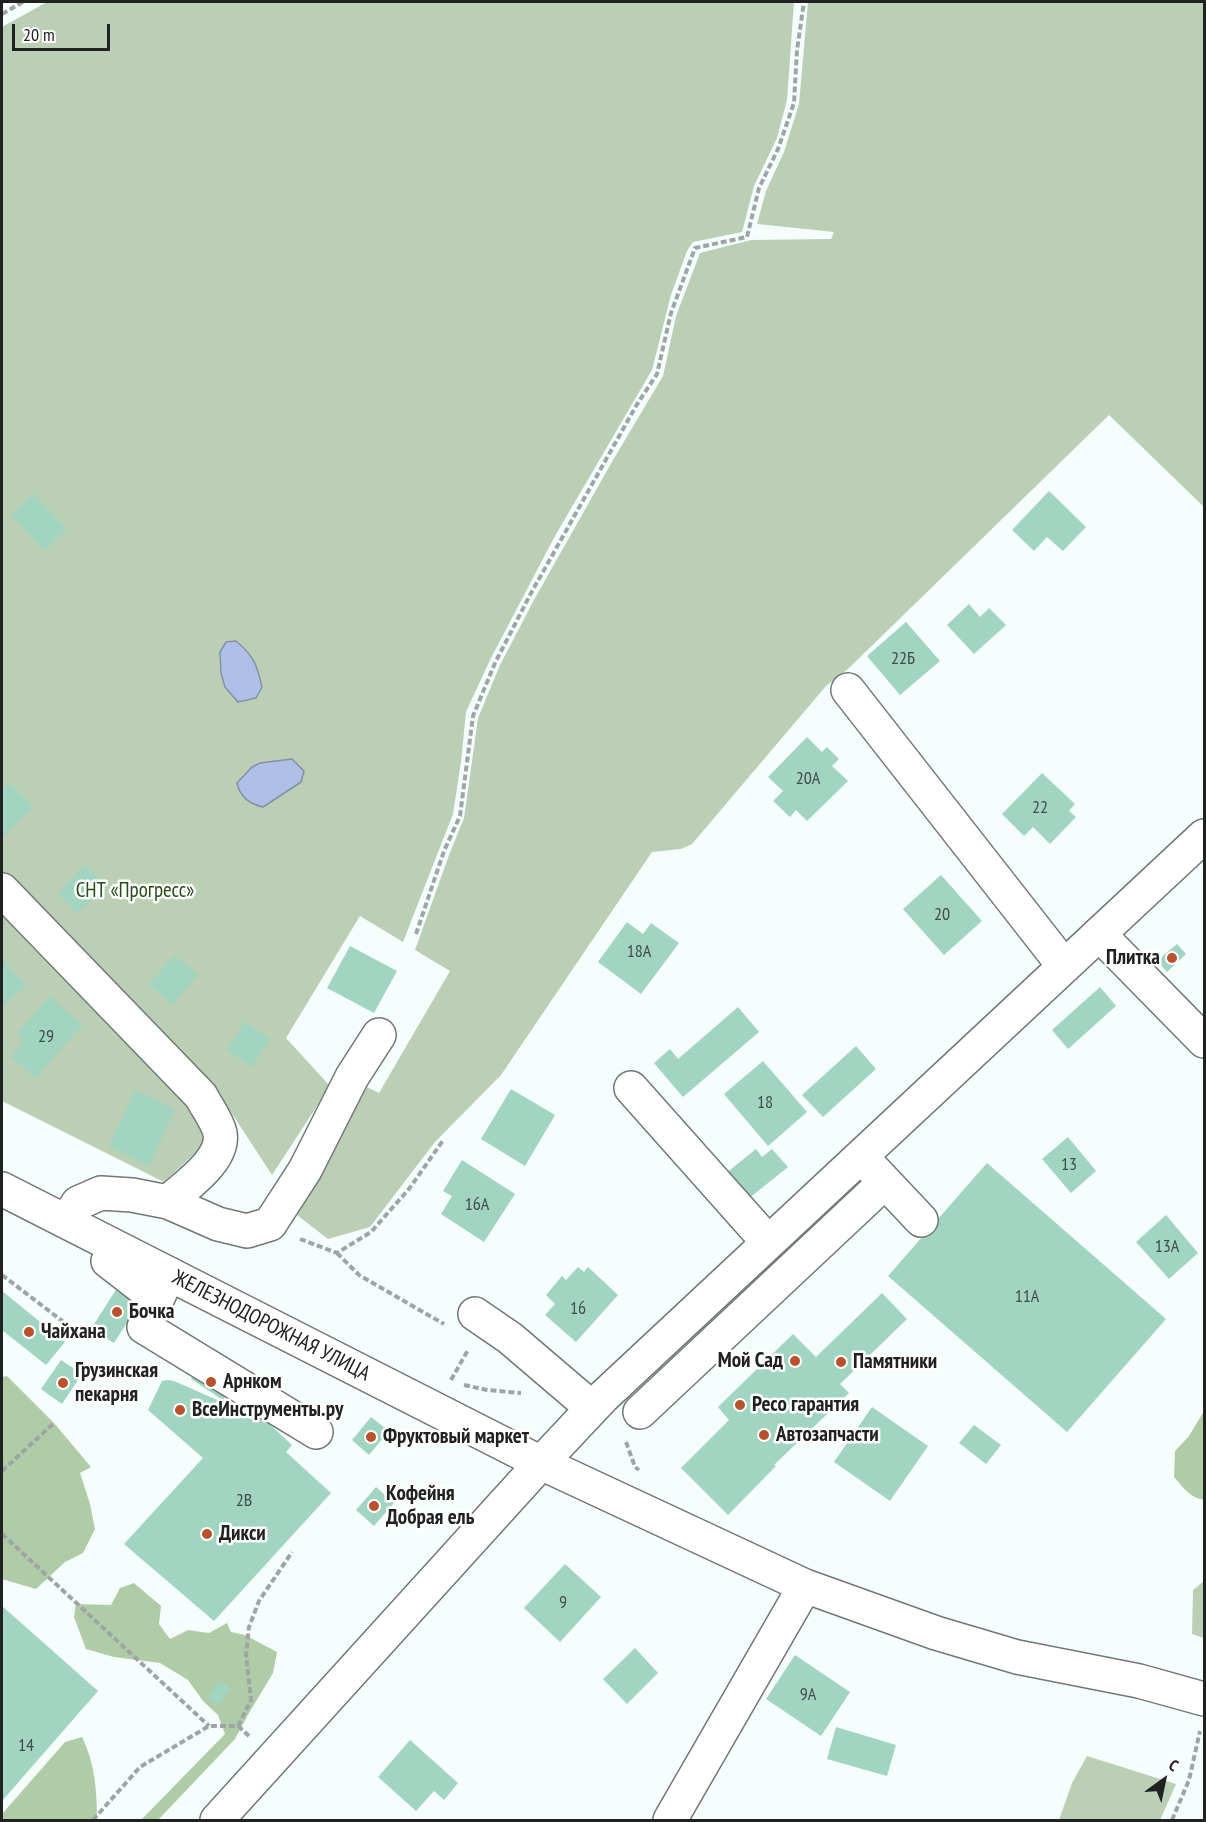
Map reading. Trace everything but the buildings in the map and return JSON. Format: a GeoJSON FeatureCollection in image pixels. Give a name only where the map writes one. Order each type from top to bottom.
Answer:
{"type":"FeatureCollection","features":[{"type":"Feature","properties":{"kind":"main road"},"geometry":{"type":"LineString","coordinates":[[848,690],[1064,966]]}},
{"type":"Feature","properties":{"kind":"main road"},"geometry":{"type":"LineString","coordinates":[[217,1821],[592,1408],[1204,836]]}},
{"type":"Feature","properties":{"kind":"main road"},"geometry":{"type":"LineString","coordinates":[[2,890],[201,1096],[216,1123],[220,1143],[214,1158],[207,1168],[168,1202]]}},
{"type":"Feature","properties":{"kind":"main road"},"geometry":{"type":"LineString","coordinates":[[1099,934],[1204,1041]]}},
{"type":"Feature","properties":{"kind":"main road"},"geometry":{"type":"LineString","coordinates":[[66,1221],[78,1203],[101,1193],[132,1195],[168,1202],[218,1224],[247,1231],[270,1224],[305,1170],[352,1077],[379,1035]]}},
{"type":"Feature","properties":{"kind":"main road"},"geometry":{"type":"LineString","coordinates":[[631,1088],[768,1242]]}},
{"type":"Feature","properties":{"kind":"main road"},"geometry":{"type":"LineString","coordinates":[[860,1156],[921,1220]]}},
{"type":"Feature","properties":{"kind":"main road"},"geometry":{"type":"LineString","coordinates":[[640,1412],[885,1182]]}},
{"type":"Feature","properties":{"kind":"main road","name":"ЖЕЛЕЗНОДОРОЖНАЯ УЛИЦА"},"geometry":{"type":"LineString","coordinates":[[2,1189],[66,1221],[163,1287],[805,1586],[936,1633],[1017,1657],[1139,1681],[1202,1715]]}},
{"type":"Feature","properties":{"kind":"main road"},"geometry":{"type":"LineString","coordinates":[[108,1261],[163,1287],[144,1327],[316,1432]]}},
{"type":"Feature","properties":{"kind":"main road"},"geometry":{"type":"LineString","coordinates":[[460,1319],[510,1338],[592,1408]]}},
{"type":"Feature","properties":{"kind":"main road"},"geometry":{"type":"LineString","coordinates":[[670,1821],[805,1586]]}},
{"type":"Feature","properties":{"kind":"path"},"geometry":{"type":"LineString","coordinates":[[2,14],[23,2]]}},
{"type":"Feature","properties":{"kind":"path"},"geometry":{"type":"LineString","coordinates":[[416,934],[444,851],[460,816],[473,716],[495,663],[567,529],[636,406],[657,374],[671,313],[695,248],[747,237],[759,188],[778,149],[794,102],[797,50],[804,2]]}},
{"type":"Feature","properties":{"kind":"path"},"geometry":{"type":"LineString","coordinates":[[337,1253],[371,1232],[409,1189],[444,1139]]}},
{"type":"Feature","properties":{"kind":"path"},"geometry":{"type":"LineString","coordinates":[[270,1224],[297,1238],[337,1253],[359,1275],[460,1319]]}},
{"type":"Feature","properties":{"kind":"path"},"geometry":{"type":"LineString","coordinates":[[2,1275],[74,1330]]}},
{"type":"Feature","properties":{"kind":"path"},"geometry":{"type":"LineString","coordinates":[[450,1382],[466,1352]]}},
{"type":"Feature","properties":{"kind":"path"},"geometry":{"type":"LineString","coordinates":[[640,1412],[630,1423],[626,1443],[635,1467],[645,1474]]}},
{"type":"Feature","properties":{"kind":"path"},"geometry":{"type":"LineString","coordinates":[[2,1471],[54,1423]]}},
{"type":"Feature","properties":{"kind":"path"},"geometry":{"type":"LineString","coordinates":[[2,1534],[209,1726]]}},
{"type":"Feature","properties":{"kind":"path"},"geometry":{"type":"LineString","coordinates":[[238,1726],[251,1700],[246,1655],[249,1628],[259,1601],[292,1552]]}},
{"type":"Feature","properties":{"kind":"path"},"geometry":{"type":"LineString","coordinates":[[1172,1821],[1189,1780],[1202,1715]]}},
{"type":"Feature","properties":{"kind":"path"},"geometry":{"type":"LineString","coordinates":[[93,1821],[140,1767],[209,1726],[238,1726],[273,1757]]}},
{"type":"Feature","properties":{"kind":"green space","name":"СНТ «Прогресс»"},"geometry":{"type":"Polygon","coordinates":[[[47,2],[794,2],[787,100],[777,138],[754,186],[742,232],[693,242],[687,251],[671,295],[652,370],[555,536],[490,660],[466,712],[453,814],[403,942],[360,916],[286,1038],[330,1086],[272,1175],[214,1086],[209,1140],[164,1182],[2,1101],[2,27],[47,2]]]}},
{"type":"Feature","properties":{"kind":"green space"},"geometry":{"type":"Polygon","coordinates":[[[808,2],[1204,2],[1204,507],[1109,415],[848,669],[826,686],[692,844],[681,849],[652,852],[501,1075],[435,1142],[370,1227],[328,1239],[288,1208],[334,1148],[367,1087],[379,1093],[450,971],[415,950],[464,818],[478,718],[500,665],[535,598],[663,376],[676,316],[700,253],[751,240],[831,239],[834,232],[757,224],[766,191],[784,152],[799,104],[808,2]]]}},
{"type":"Feature","properties":{"kind":"green space"},"geometry":{"type":"Polygon","coordinates":[[[7,1376],[54,1423],[91,1467],[80,1473],[95,1529],[83,1553],[65,1562],[36,1589],[2,1579],[2,1377],[7,1376]]]}},
{"type":"Feature","properties":{"kind":"green space"},"geometry":{"type":"Polygon","coordinates":[[[1204,1411],[1204,1500],[1191,1494],[1174,1477],[1175,1451],[1189,1436],[1204,1411]]]}},
{"type":"Feature","properties":{"kind":"green space"},"geometry":{"type":"Polygon","coordinates":[[[1204,1581],[1204,1638],[1192,1634],[1193,1590],[1204,1581]]]}},
{"type":"Feature","properties":{"kind":"green space"},"geometry":{"type":"Polygon","coordinates":[[[134,1583],[161,1606],[159,1624],[170,1639],[188,1630],[209,1633],[227,1623],[231,1632],[245,1635],[277,1652],[273,1673],[235,1739],[158,1820],[141,1820],[225,1734],[218,1715],[203,1701],[188,1680],[160,1663],[114,1657],[86,1649],[74,1617],[76,1604],[111,1605],[120,1588],[134,1583]]]}},
{"type":"Feature","properties":{"kind":"green space"},"geometry":{"type":"Polygon","coordinates":[[[82,1737],[90,1757],[94,1778],[97,1820],[2,1820],[2,1814],[65,1742],[82,1737]]]}},
{"type":"Feature","properties":{"kind":"green space"},"geometry":{"type":"Polygon","coordinates":[[[1087,1756],[1176,1784],[1160,1820],[1059,1820],[1072,1783],[1087,1756]]]}},
{"type":"Feature","properties":{"kind":"water"},"geometry":{"type":"Polygon","coordinates":[[[236,641],[254,661],[262,687],[256,698],[238,702],[225,687],[221,673],[220,652],[226,642],[236,641]]]}},
{"type":"Feature","properties":{"kind":"water"},"geometry":{"type":"Polygon","coordinates":[[[292,759],[304,771],[301,782],[263,807],[249,802],[243,796],[237,783],[252,767],[260,763],[292,759]]]}},
{"type":"Feature","properties":{"kind":"place","name":"Плитка"},"geometry":{"type":"Point","coordinates":[1172,958]}},
{"type":"Feature","properties":{"kind":"place","name":"Бочка"},"geometry":{"type":"Point","coordinates":[117,1312]}},
{"type":"Feature","properties":{"kind":"place","name":"Чайхана"},"geometry":{"type":"Point","coordinates":[29,1332]}},
{"type":"Feature","properties":{"kind":"place","name":"Мой Сад"},"geometry":{"type":"Point","coordinates":[795,1361]}},
{"type":"Feature","properties":{"kind":"place","name":"Памятники"},"geometry":{"type":"Point","coordinates":[841,1362]}},
{"type":"Feature","properties":{"kind":"place","name":"Арнком"},"geometry":{"type":"Point","coordinates":[211,1382]}},
{"type":"Feature","properties":{"kind":"place","name":"Грузинская пекарня"},"geometry":{"type":"Point","coordinates":[63,1383]}},
{"type":"Feature","properties":{"kind":"place","name":"Ресо гарантия"},"geometry":{"type":"Point","coordinates":[740,1405]}},
{"type":"Feature","properties":{"kind":"place","name":"ВсеИнструменты.ру"},"geometry":{"type":"Point","coordinates":[180,1410]}},
{"type":"Feature","properties":{"kind":"place","name":"Автозапчасти"},"geometry":{"type":"Point","coordinates":[764,1435]}},
{"type":"Feature","properties":{"kind":"place","name":"Фруктовый маркет"},"geometry":{"type":"Point","coordinates":[371,1437]}},
{"type":"Feature","properties":{"kind":"place","name":"Кофейня Добрая ель"},"geometry":{"type":"Point","coordinates":[374,1506]}},
{"type":"Feature","properties":{"kind":"place","name":"Дикси"},"geometry":{"type":"Point","coordinates":[207,1534]}}]}
